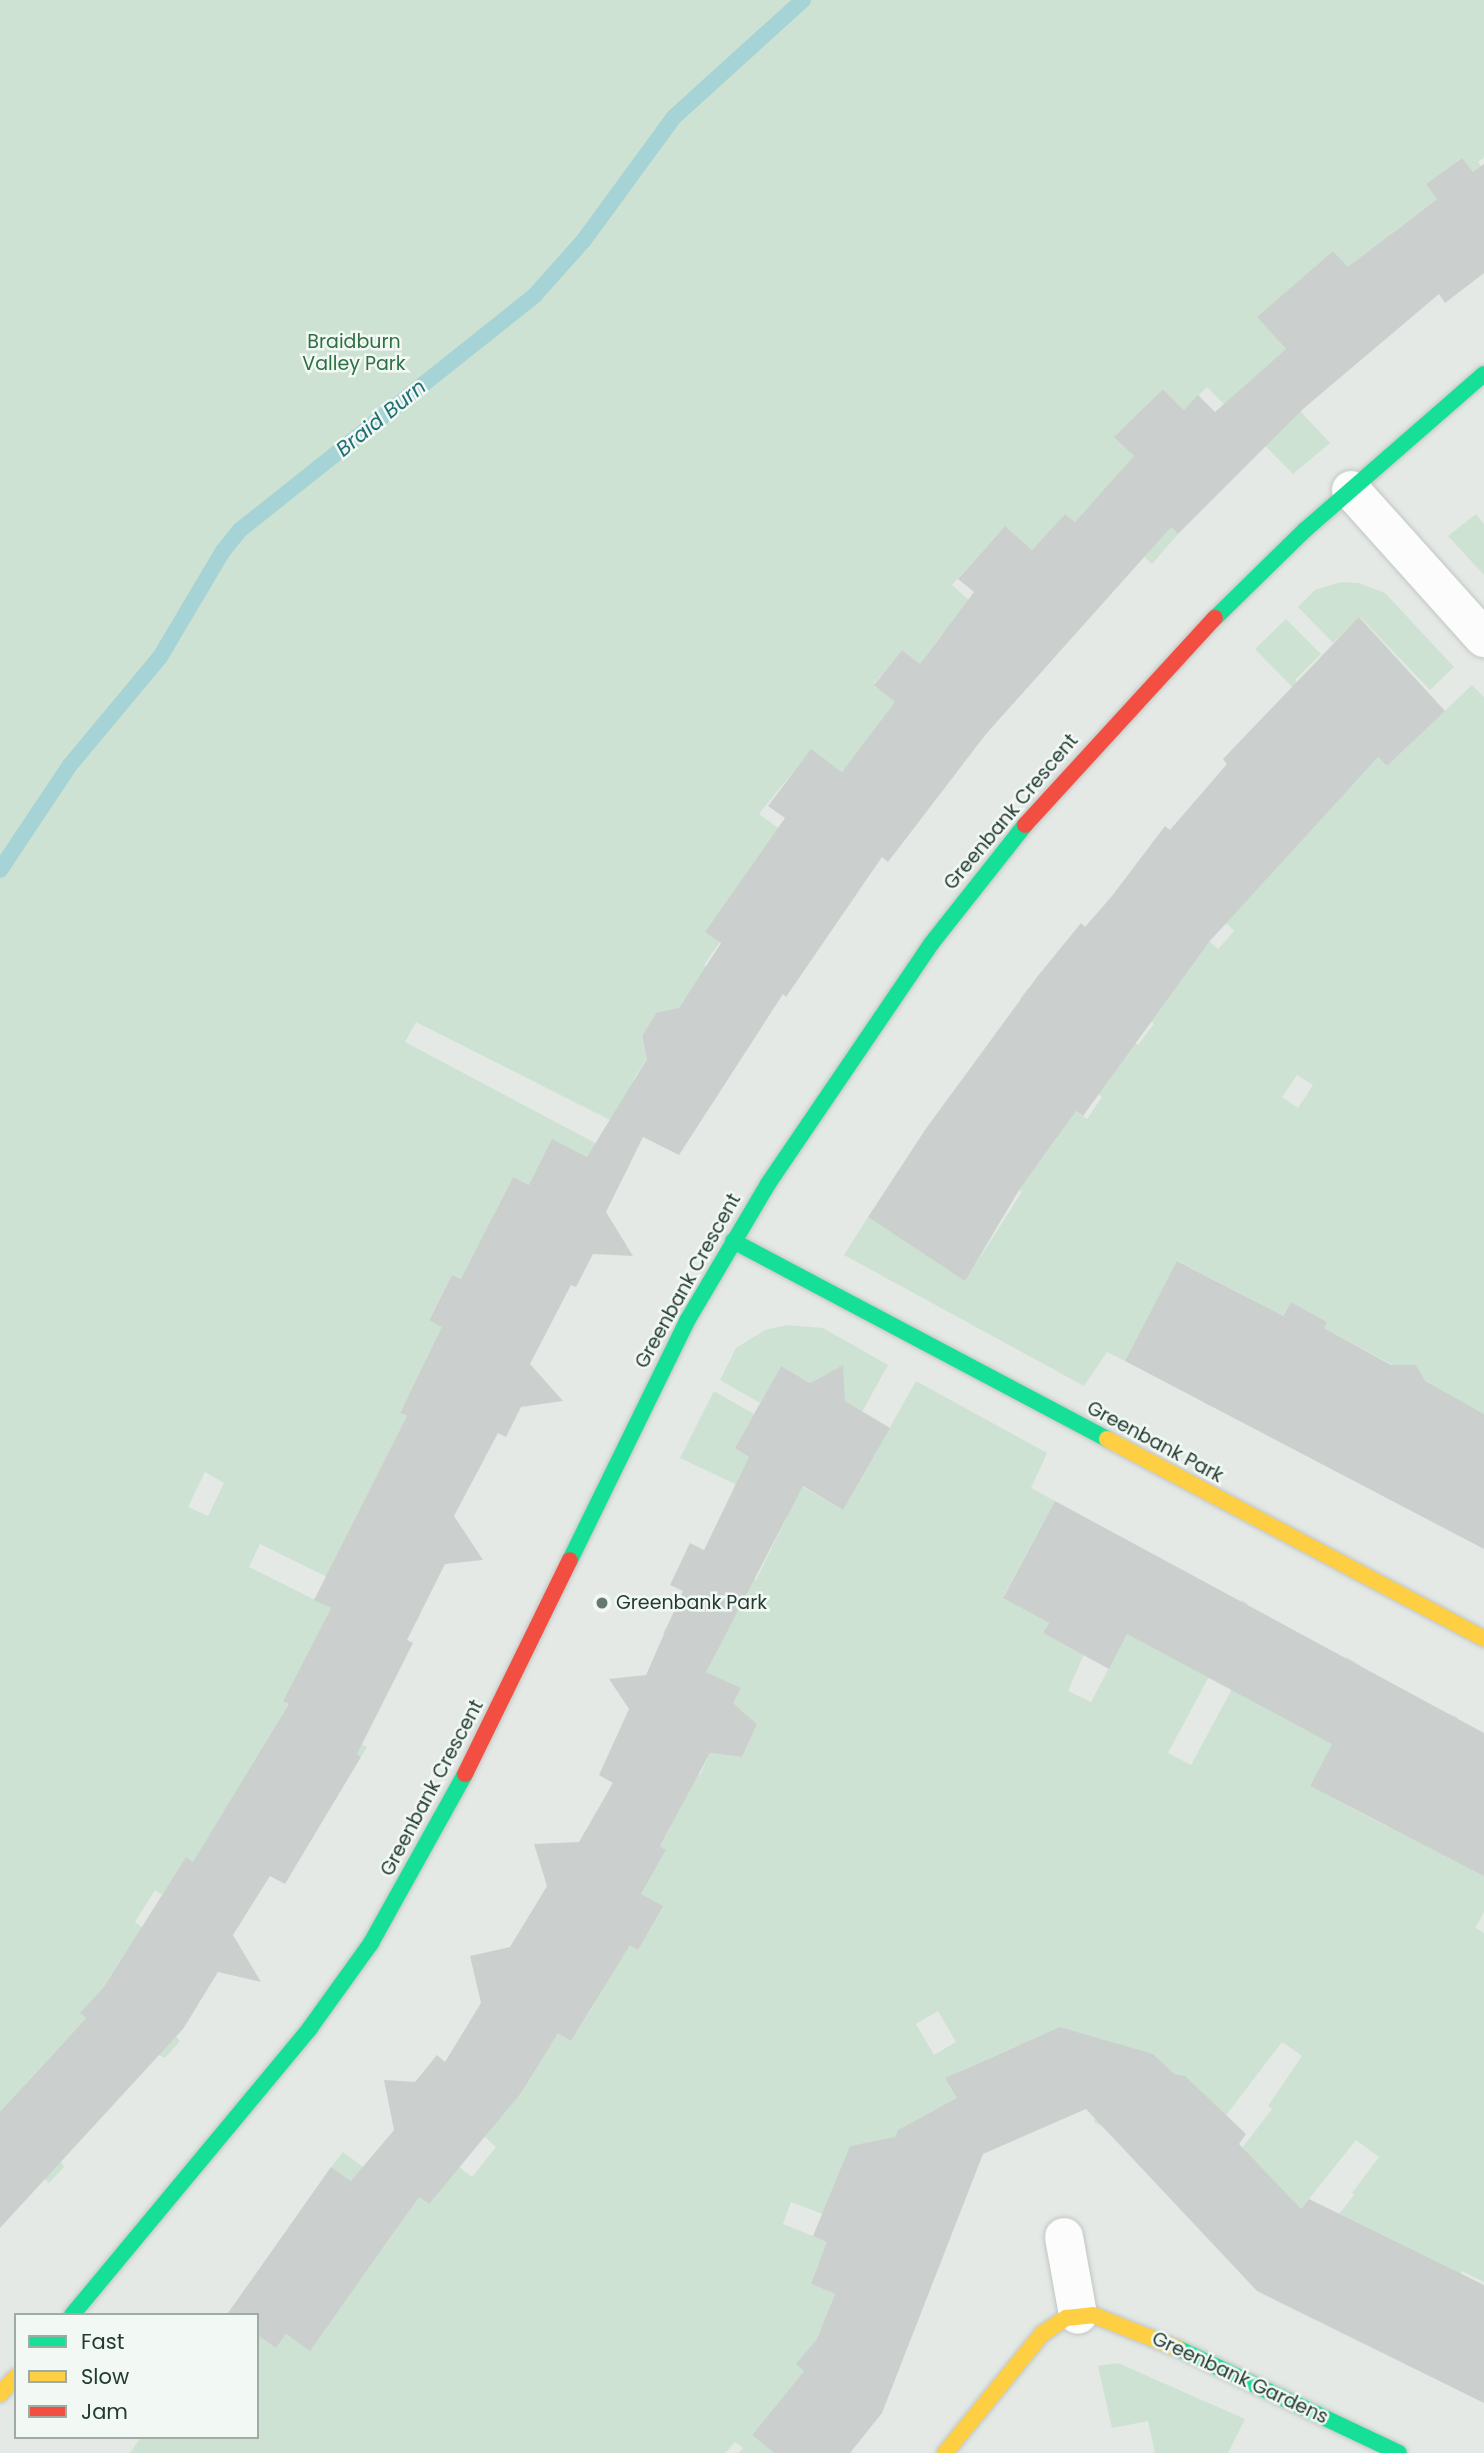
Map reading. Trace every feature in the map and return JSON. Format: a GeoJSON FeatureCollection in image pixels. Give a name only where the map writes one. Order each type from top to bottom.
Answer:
{"type":"FeatureCollection","features":[{"type":"Feature","properties":{"kind":"street","name":"Greenbank Crescent"},"geometry":{"type":"LineString","coordinates":[[74,2313],[310,2028],[371,1943],[450,1805],[645,1402],[733,1241],[852,1057],[1003,851],[1177,656],[1351,490],[1484,374]]}},
{"type":"Feature","properties":{"kind":"street"},"geometry":{"type":"LineString","coordinates":[[1351,490],[1484,638]]}},
{"type":"Feature","properties":{"kind":"street","name":"Greenbank Park"},"geometry":{"type":"LineString","coordinates":[[733,1241],[1484,1639]]}},
{"type":"Feature","properties":{"kind":"street"},"geometry":{"type":"LineString","coordinates":[[945,2453],[1042,2334],[1053,2324],[1078,2315],[1064,2237]]}},
{"type":"Feature","properties":{"kind":"street","name":"Greenbank Gardens"},"geometry":{"type":"LineString","coordinates":[[1078,2315],[1126,2325],[1399,2453]]}},
{"type":"Feature","properties":{"kind":"street"},"geometry":{"type":"LineString","coordinates":[[0,2394],[14,2379]]}},
{"type":"Feature","properties":{"kind":"green space","name":"Braidburn Valley Park"},"geometry":{"type":"Polygon","coordinates":[[[0,0],[1484,0],[1484,157],[1478,162],[1484,170],[1484,187],[1461,158],[1427,184],[1437,199],[1393,232],[1362,282],[1333,251],[1258,317],[1286,349],[1263,371],[1330,443],[1293,474],[1207,387],[1184,410],[1163,389],[1115,437],[1136,458],[1119,475],[1178,534],[1152,564],[1089,506],[1075,522],[1065,514],[1032,550],[1005,526],[952,585],[979,609],[956,637],[942,634],[925,657],[931,667],[928,671],[902,650],[874,684],[899,705],[842,772],[811,750],[759,814],[792,838],[704,965],[772,1011],[656,1013],[642,1036],[644,1047],[651,1052],[633,1080],[650,1091],[610,1120],[416,1022],[405,1042],[631,1162],[624,1176],[529,1185],[513,1177],[495,1212],[480,1290],[452,1275],[429,1319],[444,1327],[426,1396],[412,1389],[400,1413],[479,1452],[482,1463],[472,1482],[407,1449],[383,1596],[420,1615],[417,1621],[260,1544],[249,1567],[331,1608],[283,1701],[367,1747],[361,1757],[317,1730],[247,1896],[186,1858],[162,1895],[155,1890],[135,1922],[142,1927],[167,2026],[180,2041],[165,2058],[86,2018],[25,2084],[64,2167],[49,2183],[0,2139],[0,0]],[[205,1472],[188,1507],[208,1516],[224,1483],[205,1472]]]}},
{"type":"Feature","properties":{"kind":"green space"},"geometry":{"type":"Polygon","coordinates":[[[1476,514],[1484,524],[1484,575],[1448,536],[1476,514]]]}},
{"type":"Feature","properties":{"kind":"green space"},"geometry":{"type":"Polygon","coordinates":[[[1341,582],[1359,583],[1385,593],[1454,667],[1430,690],[1360,617],[1333,643],[1298,607],[1315,590],[1341,582]]]}},
{"type":"Feature","properties":{"kind":"green space"},"geometry":{"type":"Polygon","coordinates":[[[1286,619],[1321,654],[1295,680],[1364,753],[1375,754],[1387,766],[1472,685],[1484,697],[1484,1414],[1324,1328],[1327,1322],[1291,1302],[1222,1411],[1204,1403],[1256,1302],[1178,1261],[1125,1361],[1107,1352],[1084,1386],[844,1255],[868,1217],[965,1280],[1022,1192],[925,1130],[949,1097],[1039,1162],[1057,1138],[1042,1127],[1061,1101],[1087,1119],[1102,1097],[1076,1080],[1095,1053],[1020,999],[1028,988],[1036,992],[1048,976],[1138,1045],[1154,1024],[1149,1019],[1131,875],[1218,949],[1234,931],[1226,923],[1299,694],[1255,649],[1286,619]],[[1297,1075],[1282,1097],[1298,1108],[1313,1085],[1297,1075]]]}},
{"type":"Feature","properties":{"kind":"green space"},"geometry":{"type":"Polygon","coordinates":[[[787,1325],[823,1328],[888,1365],[862,1412],[845,1402],[826,1374],[810,1383],[781,1366],[760,1403],[720,1380],[736,1348],[765,1330],[787,1325]]]}},
{"type":"Feature","properties":{"kind":"green space"},"geometry":{"type":"Polygon","coordinates":[[[916,1381],[1047,1453],[1031,1488],[1055,1501],[1003,1597],[1062,1599],[1043,1633],[1074,1650],[1132,1543],[1068,1691],[1091,1702],[1127,1634],[1203,1674],[1242,1600],[1248,1604],[1168,1753],[1191,1765],[1232,1689],[1307,1730],[1347,1657],[1370,1672],[1310,1786],[1388,1827],[1448,1714],[1458,1717],[1406,1812],[1484,1854],[1484,1912],[1475,1928],[1484,1933],[1484,2282],[1462,2271],[1451,2291],[1273,2298],[1354,2195],[1352,2193],[1379,2157],[1356,2140],[1301,2209],[1184,2213],[1178,2207],[1242,2148],[1272,2109],[1268,2106],[1302,2056],[1282,2042],[1221,2122],[1192,2094],[1192,2082],[1174,2074],[1105,2128],[1094,2122],[1117,2044],[1077,2032],[1067,2090],[1042,2035],[960,2071],[994,2149],[888,2155],[861,2144],[850,2146],[831,2217],[791,2202],[783,2224],[843,2248],[811,2284],[835,2294],[819,2335],[900,2367],[804,2371],[752,2435],[774,2453],[739,2453],[743,2448],[735,2442],[725,2453],[130,2453],[140,2439],[259,2439],[259,2336],[276,2348],[286,2334],[310,2350],[396,2230],[380,2201],[331,2167],[343,2152],[363,2167],[371,2157],[428,2204],[459,2167],[472,2177],[496,2147],[484,2136],[558,2033],[571,2041],[593,2006],[641,1894],[666,1850],[660,1846],[672,1825],[609,1789],[612,1783],[640,1797],[659,1755],[700,1775],[710,1753],[742,1757],[757,1724],[733,1703],[740,1688],[704,1671],[696,1649],[663,1633],[672,1616],[712,1635],[752,1578],[756,1580],[787,1517],[733,1490],[735,1484],[680,1458],[714,1391],[754,1414],[735,1448],[843,1510],[916,1381]],[[938,2011],[916,2024],[934,2055],[956,2042],[938,2011]]]}},
{"type":"Feature","properties":{"kind":"green space"},"geometry":{"type":"Polygon","coordinates":[[[1118,2363],[1245,2419],[1228,2453],[1155,2453],[1148,2421],[1112,2428],[1098,2366],[1118,2363]]]}},
{"type":"Feature","properties":{"kind":"building"},"geometry":{"type":"Polygon","coordinates":[[[1462,158],[1473,172],[1484,164],[1484,273],[1445,303],[1439,294],[1303,409],[1178,534],[1171,527],[986,734],[888,862],[882,857],[786,997],[783,994],[679,1155],[643,1137],[606,1212],[633,1256],[593,1254],[576,1287],[571,1285],[530,1364],[563,1401],[521,1407],[506,1437],[498,1433],[454,1516],[483,1560],[445,1564],[407,1640],[413,1643],[357,1754],[361,1757],[285,1884],[270,1876],[233,1935],[261,1982],[218,1972],[183,2029],[0,2228],[0,2112],[86,2018],[80,2013],[104,1987],[186,1857],[193,1862],[289,1704],[283,1701],[331,1608],[314,1600],[407,1416],[400,1413],[442,1327],[429,1320],[452,1275],[461,1279],[513,1177],[529,1185],[552,1139],[587,1157],[647,1059],[642,1036],[656,1013],[679,1008],[721,943],[705,932],[785,818],[768,806],[811,749],[842,772],[895,702],[874,685],[902,650],[920,664],[974,592],[958,579],[1005,526],[1032,550],[1065,514],[1075,522],[1134,456],[1114,437],[1163,389],[1184,410],[1198,395],[1215,412],[1286,349],[1257,317],[1333,251],[1348,267],[1437,199],[1426,184],[1462,158]]]}},
{"type":"Feature","properties":{"kind":"building"},"geometry":{"type":"Polygon","coordinates":[[[1359,617],[1445,711],[1387,766],[1378,757],[1209,942],[1083,1116],[1076,1111],[1019,1190],[965,1281],[868,1217],[925,1130],[1037,977],[1081,923],[1085,927],[1165,826],[1170,830],[1227,764],[1223,759],[1359,617]]]}},
{"type":"Feature","properties":{"kind":"building"},"geometry":{"type":"Polygon","coordinates":[[[1177,1261],[1283,1316],[1291,1302],[1327,1322],[1324,1328],[1391,1365],[1416,1365],[1425,1381],[1484,1414],[1484,1549],[1125,1361],[1177,1261]]]}},
{"type":"Feature","properties":{"kind":"building"},"geometry":{"type":"Polygon","coordinates":[[[843,1365],[845,1401],[890,1428],[843,1510],[803,1486],[706,1672],[741,1688],[733,1703],[757,1724],[742,1757],[710,1753],[660,1846],[666,1850],[641,1894],[663,1906],[638,1950],[630,1945],[571,2041],[558,2033],[521,2093],[429,2204],[419,2197],[310,2351],[286,2334],[276,2348],[259,2336],[259,2313],[228,2313],[331,2167],[351,2181],[394,2130],[384,2080],[415,2082],[437,2055],[445,2062],[481,2003],[470,1956],[510,1947],[547,1886],[534,1844],[579,1842],[613,1783],[599,1775],[629,1709],[609,1679],[646,1675],[683,1591],[670,1585],[690,1543],[704,1550],[749,1457],[735,1448],[781,1366],[810,1383],[843,1365]]]}},
{"type":"Feature","properties":{"kind":"building"},"geometry":{"type":"Polygon","coordinates":[[[1055,1501],[1484,1733],[1484,1876],[1310,1786],[1332,1744],[1127,1634],[1109,1669],[1043,1633],[1049,1623],[1003,1598],[1055,1501]]]}},
{"type":"Feature","properties":{"kind":"building"},"geometry":{"type":"Polygon","coordinates":[[[1060,2027],[1153,2054],[1174,2074],[1185,2076],[1246,2134],[1239,2144],[1301,2209],[1309,2199],[1484,2285],[1484,2403],[1257,2291],[1086,2109],[983,2154],[882,2413],[850,2453],[774,2453],[752,2435],[804,2371],[796,2364],[817,2339],[835,2294],[811,2284],[827,2242],[813,2236],[850,2146],[895,2137],[898,2130],[957,2098],[945,2078],[1060,2027]]]}},
{"type":"Feature","properties":{"kind":"waterway","name":"Braid Burn"},"geometry":{"type":"LineString","coordinates":[[0,870],[70,765],[160,657],[223,551],[240,530],[535,295],[584,240],[674,117],[803,0]]}},
{"type":"Feature","properties":{"kind":"traffic: fast"},"geometry":{"type":"LineString","coordinates":[[1215,618],[1305,530],[1484,374]]}},
{"type":"Feature","properties":{"kind":"traffic: fast"},"geometry":{"type":"LineString","coordinates":[[570,1560],[687,1321],[768,1184],[931,944],[1025,825]]}},
{"type":"Feature","properties":{"kind":"traffic: fast"},"geometry":{"type":"LineString","coordinates":[[733,1241],[1107,1439]]}},
{"type":"Feature","properties":{"kind":"traffic: fast"},"geometry":{"type":"LineString","coordinates":[[74,2313],[310,2028],[371,1943],[465,1774]]}},
{"type":"Feature","properties":{"kind":"traffic: fast"},"geometry":{"type":"LineString","coordinates":[[1179,2349],[1399,2453]]}},
{"type":"Feature","properties":{"kind":"traffic: slow"},"geometry":{"type":"LineString","coordinates":[[1107,1439],[1484,1639]]}},
{"type":"Feature","properties":{"kind":"traffic: slow"},"geometry":{"type":"LineString","coordinates":[[945,2453],[1042,2334],[1066,2318],[1093,2315],[1179,2349]]}},
{"type":"Feature","properties":{"kind":"traffic: slow"},"geometry":{"type":"LineString","coordinates":[[0,2394],[14,2379]]}},
{"type":"Feature","properties":{"kind":"traffic: jam"},"geometry":{"type":"LineString","coordinates":[[1025,825],[1215,618]]}},
{"type":"Feature","properties":{"kind":"traffic: jam"},"geometry":{"type":"LineString","coordinates":[[465,1774],[570,1560]]}},
{"type":"Feature","properties":{"kind":"place","name":"Greenbank Park"},"geometry":{"type":"Point","coordinates":[602,1603]}}]}
